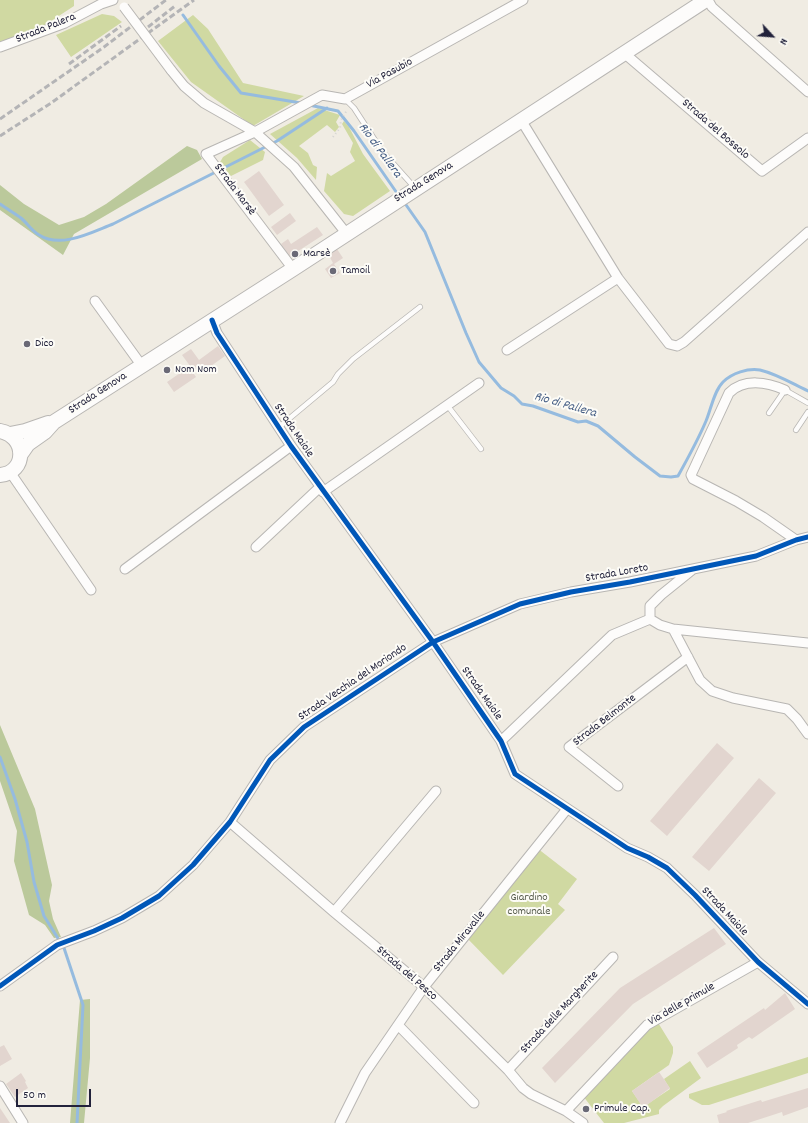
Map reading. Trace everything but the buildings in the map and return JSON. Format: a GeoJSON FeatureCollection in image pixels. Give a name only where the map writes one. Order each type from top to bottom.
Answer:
{"type":"FeatureCollection","features":[{"type":"Feature","properties":{"kind":"main road","name":"Strada Genova"},"geometry":{"type":"LineString","coordinates":[[5,473],[16,467],[21,454],[28,444],[45,432],[54,422],[293,269],[346,233],[707,0]]}},
{"type":"Feature","properties":{"kind":"main road","name":"Strada Genova"},"geometry":{"type":"LineString","coordinates":[[5,433],[25,432],[44,424],[54,422]]}},
{"type":"Feature","properties":{"kind":"main road","name":"Strada Genova"},"geometry":{"type":"LineString","coordinates":[[5,433],[17,440],[21,454]]}},
{"type":"Feature","properties":{"kind":"street","name":"Strada Palera"},"geometry":{"type":"LineString","coordinates":[[0,47],[65,23],[95,4],[113,0]]}},
{"type":"Feature","properties":{"kind":"street"},"geometry":{"type":"LineString","coordinates":[[116,0],[124,7],[184,86],[204,103],[258,136],[280,154],[294,167],[346,233]]}},
{"type":"Feature","properties":{"kind":"street","name":"Via Pasubio"},"geometry":{"type":"LineString","coordinates":[[345,99],[523,0]]}},
{"type":"Feature","properties":{"kind":"street"},"geometry":{"type":"LineString","coordinates":[[707,0],[712,7],[808,92]]}},
{"type":"Feature","properties":{"kind":"street","name":"Strada del Bossolo"},"geometry":{"type":"LineString","coordinates":[[624,53],[762,171],[808,138]]}},
{"type":"Feature","properties":{"kind":"street"},"geometry":{"type":"LineString","coordinates":[[258,136],[322,95],[345,99]]}},
{"type":"Feature","properties":{"kind":"street"},"geometry":{"type":"LineString","coordinates":[[521,120],[618,278],[669,344],[677,346],[808,232]]}},
{"type":"Feature","properties":{"kind":"street","name":"Strada Marsè"},"geometry":{"type":"LineString","coordinates":[[258,136],[206,154],[293,269]]}},
{"type":"Feature","properties":{"kind":"street"},"geometry":{"type":"LineString","coordinates":[[507,350],[618,278]]}},
{"type":"Feature","properties":{"kind":"street"},"geometry":{"type":"LineString","coordinates":[[95,301],[142,366]]}},
{"type":"Feature","properties":{"kind":"street","name":"Strada Maiole"},"geometry":{"type":"LineString","coordinates":[[212,320],[217,333],[278,428],[433,642],[501,740],[515,774],[627,848],[648,857],[667,868],[695,895],[758,962],[808,1004]]}},
{"type":"Feature","properties":{"kind":"street"},"geometry":{"type":"LineString","coordinates":[[256,547],[322,489],[479,383]]}},
{"type":"Feature","properties":{"kind":"street"},"geometry":{"type":"LineString","coordinates":[[785,390],[759,383],[744,384],[735,388],[729,393],[691,475],[693,479],[736,501],[763,517],[796,540]]}},
{"type":"Feature","properties":{"kind":"street"},"geometry":{"type":"LineString","coordinates":[[125,569],[291,446]]}},
{"type":"Feature","properties":{"kind":"street"},"geometry":{"type":"LineString","coordinates":[[5,473],[91,590]]}},
{"type":"Feature","properties":{"kind":"street","name":"Strada Loreto"},"geometry":{"type":"LineString","coordinates":[[433,642],[520,604],[571,592],[630,582],[756,556],[796,540],[808,537]]}},
{"type":"Feature","properties":{"kind":"street"},"geometry":{"type":"LineString","coordinates":[[650,619],[650,606],[694,568]]}},
{"type":"Feature","properties":{"kind":"street"},"geometry":{"type":"LineString","coordinates":[[650,619],[660,625],[673,629],[808,643]]}},
{"type":"Feature","properties":{"kind":"street"},"geometry":{"type":"LineString","coordinates":[[501,740],[612,634],[650,619]]}},
{"type":"Feature","properties":{"kind":"street"},"geometry":{"type":"LineString","coordinates":[[673,629],[700,680],[712,691],[732,698],[787,709],[797,719],[808,734]]}},
{"type":"Feature","properties":{"kind":"street","name":"Strada Vecchia del Moriondo"},"geometry":{"type":"LineString","coordinates":[[0,986],[61,943],[94,931],[115,921],[159,896],[193,865],[230,822],[270,760],[304,727],[433,642]]}},
{"type":"Feature","properties":{"kind":"street","name":"Strada Belmonte"},"geometry":{"type":"LineString","coordinates":[[618,786],[569,748],[688,657]]}},
{"type":"Feature","properties":{"kind":"street"},"geometry":{"type":"LineString","coordinates":[[334,912],[436,790]]}},
{"type":"Feature","properties":{"kind":"street","name":"Strada Miravalle"},"geometry":{"type":"LineString","coordinates":[[340,1123],[365,1073],[424,987],[567,809]]}},
{"type":"Feature","properties":{"kind":"street","name":"Strada del Pesco"},"geometry":{"type":"LineString","coordinates":[[230,822],[424,987],[508,1070],[522,1088],[531,1094],[566,1110],[583,1123]]}},
{"type":"Feature","properties":{"kind":"street","name":"Strada delle Margherite"},"geometry":{"type":"LineString","coordinates":[[508,1070],[613,956]]}},
{"type":"Feature","properties":{"kind":"street","name":"Via delle primule"},"geometry":{"type":"LineString","coordinates":[[566,1110],[647,1025],[758,962]]}},
{"type":"Feature","properties":{"kind":"street"},"geometry":{"type":"LineString","coordinates":[[398,1025],[474,1103]]}},
{"type":"Feature","properties":{"kind":"street"},"geometry":{"type":"LineString","coordinates":[[0,1086],[23,1123]]}},
{"type":"Feature","properties":{"kind":"lane"},"geometry":{"type":"LineString","coordinates":[[345,99],[354,108],[382,151],[413,190]]}},
{"type":"Feature","properties":{"kind":"lane"},"geometry":{"type":"LineString","coordinates":[[278,428],[333,382],[338,374],[353,359],[420,307]]}},
{"type":"Feature","properties":{"kind":"lane"},"geometry":{"type":"LineString","coordinates":[[769,413],[785,390],[808,403]]}},
{"type":"Feature","properties":{"kind":"lane"},"geometry":{"type":"LineString","coordinates":[[447,405],[481,449]]}},
{"type":"Feature","properties":{"kind":"lane"},"geometry":{"type":"LineString","coordinates":[[796,430],[808,412]]}},
{"type":"Feature","properties":{"kind":"path"},"geometry":{"type":"LineString","coordinates":[[333,137],[340,128],[342,120],[348,109]]}},
{"type":"Feature","properties":{"kind":"green space"},"geometry":{"type":"Polygon","coordinates":[[[0,0],[74,0],[74,6],[45,25],[0,42],[0,0]]]}},
{"type":"Feature","properties":{"kind":"green space"},"geometry":{"type":"Polygon","coordinates":[[[102,14],[114,16],[122,22],[71,57],[56,35],[102,14]]]}},
{"type":"Feature","properties":{"kind":"green space"},"geometry":{"type":"Polygon","coordinates":[[[193,15],[208,29],[243,83],[304,96],[253,126],[191,82],[158,41],[193,15]]]}},
{"type":"Feature","properties":{"kind":"green space"},"geometry":{"type":"Polygon","coordinates":[[[318,108],[340,115],[336,122],[339,127],[335,132],[327,125],[299,146],[308,153],[313,165],[317,167],[316,180],[297,158],[270,134],[318,108]]]}},
{"type":"Feature","properties":{"kind":"green space"},"geometry":{"type":"Polygon","coordinates":[[[344,121],[349,127],[363,154],[390,191],[353,216],[344,214],[324,191],[327,173],[331,176],[355,161],[350,152],[353,143],[342,124],[344,121]]]}},
{"type":"Feature","properties":{"kind":"green space"},"geometry":{"type":"Polygon","coordinates":[[[250,140],[265,152],[263,160],[231,176],[219,164],[223,157],[250,140]]]}},
{"type":"Feature","properties":{"kind":"green space"},"geometry":{"type":"Polygon","coordinates":[[[187,146],[197,150],[202,159],[74,234],[63,255],[0,210],[0,185],[24,204],[59,225],[84,217],[106,204],[187,146]]]}},
{"type":"Feature","properties":{"kind":"green space"},"geometry":{"type":"Polygon","coordinates":[[[0,725],[35,809],[52,885],[49,901],[53,919],[61,937],[54,938],[45,925],[29,915],[14,861],[17,831],[0,781],[0,725]]]}},
{"type":"Feature","properties":{"kind":"green space","name":"Giardino comunale"},"geometry":{"type":"Polygon","coordinates":[[[537,848],[577,879],[558,904],[565,910],[503,975],[466,937],[537,848]]]}},
{"type":"Feature","properties":{"kind":"green space"},"geometry":{"type":"Polygon","coordinates":[[[90,999],[90,1058],[84,1123],[70,1123],[80,1000],[90,999]]]}},
{"type":"Feature","properties":{"kind":"green space"},"geometry":{"type":"Polygon","coordinates":[[[657,1021],[673,1047],[673,1053],[669,1065],[632,1091],[643,1107],[670,1089],[664,1079],[690,1061],[701,1078],[663,1106],[659,1110],[659,1114],[624,1123],[604,1123],[583,1096],[648,1027],[657,1021]]]}},
{"type":"Feature","properties":{"kind":"green space"},"geometry":{"type":"Polygon","coordinates":[[[808,1057],[808,1073],[709,1105],[702,1105],[689,1098],[689,1094],[808,1057]]]}},
{"type":"Feature","properties":{"kind":"waterway","name":"Rio di Pallera"},"geometry":{"type":"LineString","coordinates":[[183,15],[219,66],[241,93],[301,103]]}},
{"type":"Feature","properties":{"kind":"waterway","name":"Rio di Pallera"},"geometry":{"type":"LineString","coordinates":[[309,105],[338,111],[354,131],[399,196]]}},
{"type":"Feature","properties":{"kind":"waterway","name":"Rio di Pallera"},"geometry":{"type":"LineString","coordinates":[[0,204],[21,218],[39,235],[48,239],[57,240],[76,238],[113,224],[277,141],[327,108]]}},
{"type":"Feature","properties":{"kind":"waterway","name":"Rio di Pallera"},"geometry":{"type":"LineString","coordinates":[[404,202],[425,232],[479,362],[501,388],[514,396],[522,404],[533,406],[578,422],[586,421],[598,426],[660,476],[678,476],[703,428],[717,390],[723,382],[731,376],[745,371],[760,370],[779,377],[808,391]]}},
{"type":"Feature","properties":{"kind":"waterway"},"geometry":{"type":"LineString","coordinates":[[0,757],[15,799],[27,842],[34,882],[44,916],[64,948],[83,1005],[77,1123]]}},
{"type":"Feature","properties":{"kind":"railway"},"geometry":{"type":"LineString","coordinates":[[0,119],[104,47],[166,0]]}},
{"type":"Feature","properties":{"kind":"railway"},"geometry":{"type":"LineString","coordinates":[[0,136],[51,103],[194,0]]}},
{"type":"Feature","properties":{"kind":"railway"},"geometry":{"type":"LineString","coordinates":[[148,27],[175,6]]}},
{"type":"Feature","properties":{"kind":"railway"},"geometry":{"type":"LineString","coordinates":[[69,64],[121,26]]}},
{"type":"Feature","properties":{"kind":"cycle path"},"geometry":{"type":"LineString","coordinates":[[212,320],[217,333],[291,446],[433,642],[501,741],[515,774],[627,848],[648,857],[667,868],[695,895],[758,962],[808,1004]]}},
{"type":"Feature","properties":{"kind":"cycle path"},"geometry":{"type":"LineString","coordinates":[[0,986],[57,945],[94,931],[122,918],[159,896],[193,865],[230,822],[270,760],[304,727],[433,642],[520,604],[571,592],[630,582],[756,556],[796,540],[808,537]]}},
{"type":"Feature","properties":{"kind":"place","name":"Marsè"},"geometry":{"type":"Point","coordinates":[295,254]}},
{"type":"Feature","properties":{"kind":"place","name":"Tamoil"},"geometry":{"type":"Point","coordinates":[333,271]}},
{"type":"Feature","properties":{"kind":"place","name":"Dico"},"geometry":{"type":"Point","coordinates":[27,344]}},
{"type":"Feature","properties":{"kind":"place","name":"Nom Nom"},"geometry":{"type":"Point","coordinates":[167,370]}},
{"type":"Feature","properties":{"kind":"place","name":"Primule Cap."},"geometry":{"type":"Point","coordinates":[586,1109]}}]}
